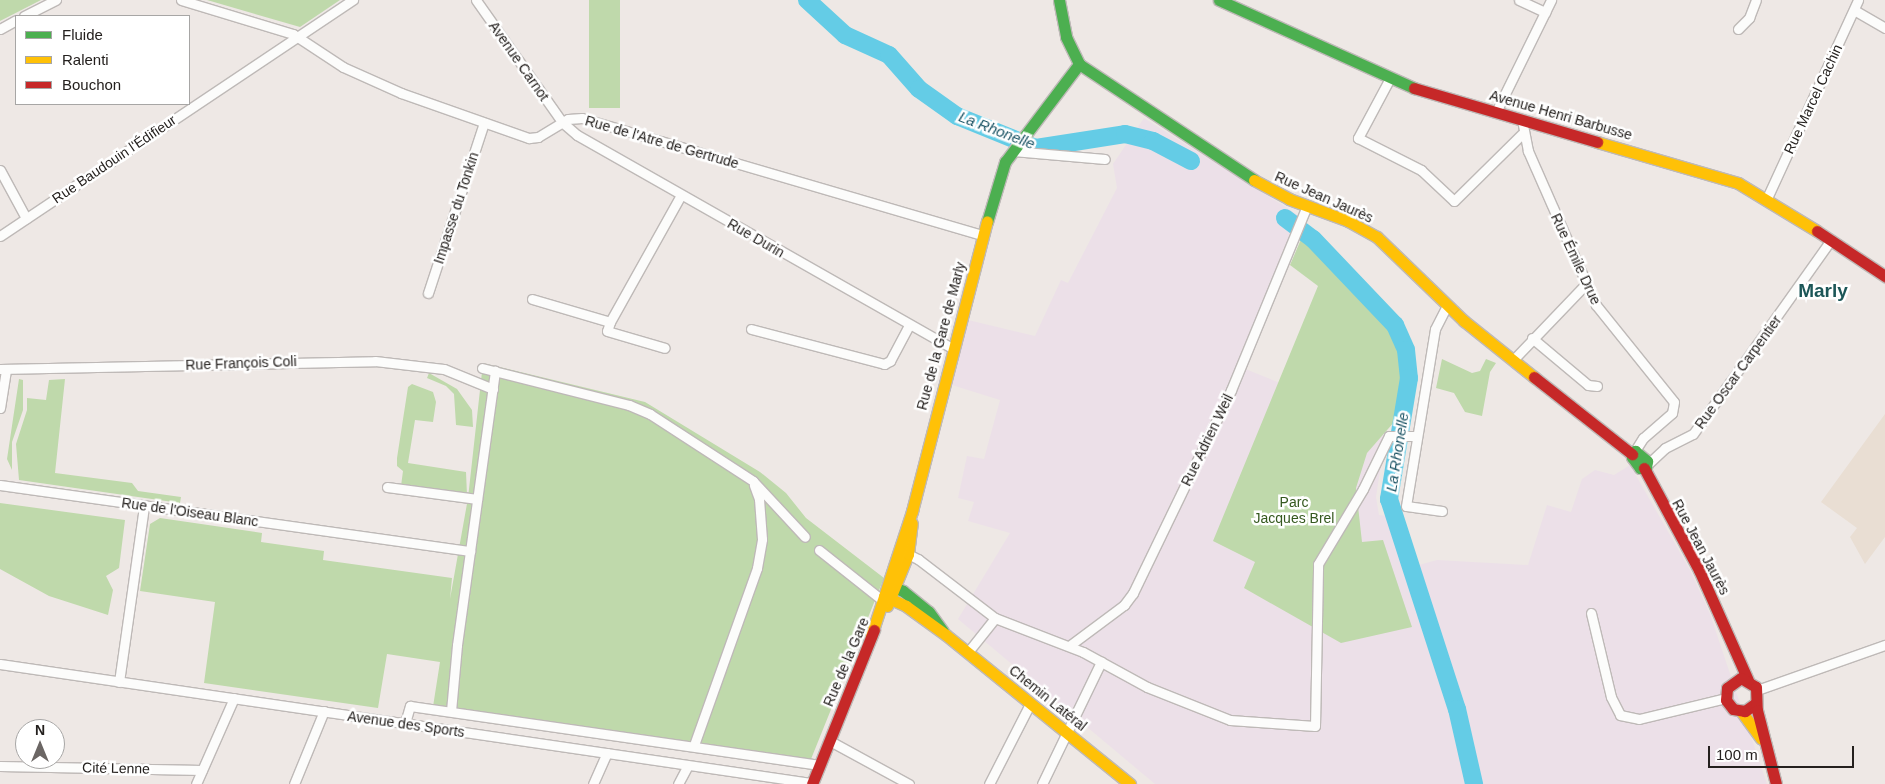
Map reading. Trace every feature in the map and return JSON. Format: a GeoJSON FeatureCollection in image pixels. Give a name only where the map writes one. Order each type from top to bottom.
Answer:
{"type":"FeatureCollection","features":[{"type":"Feature","properties":{"kind":"street"},"geometry":{"type":"LineString","coordinates":[[26,15],[56,0]]}},
{"type":"Feature","properties":{"kind":"street","name":"Rue de l'Atre de Gertrude"},"geometry":{"type":"LineString","coordinates":[[182,0],[299,36],[350,70],[407,96],[532,139],[572,118],[586,119],[983,235]]}},
{"type":"Feature","properties":{"kind":"street","name":"Rue Baudouin l'Édifieur"},"geometry":{"type":"LineString","coordinates":[[0,236],[353,0]]}},
{"type":"Feature","properties":{"kind":"street","name":"Avenue Carnot"},"geometry":{"type":"LineString","coordinates":[[476,0],[562,122]]}},
{"type":"Feature","properties":{"kind":"street"},"geometry":{"type":"LineString","coordinates":[[1059,0],[1066,38],[1079,64]]}},
{"type":"Feature","properties":{"kind":"street","name":"Avenue Henri Barbusse"},"geometry":{"type":"LineString","coordinates":[[1219,0],[1389,80],[1725,178],[1767,198],[1885,276]]}},
{"type":"Feature","properties":{"kind":"street"},"geometry":{"type":"LineString","coordinates":[[1519,0],[1545,12]]}},
{"type":"Feature","properties":{"kind":"street"},"geometry":{"type":"LineString","coordinates":[[1496,112],[1551,0]]}},
{"type":"Feature","properties":{"kind":"street"},"geometry":{"type":"LineString","coordinates":[[1738,29],[1749,18],[1756,0]]}},
{"type":"Feature","properties":{"kind":"street","name":"Rue Marcel Cachin"},"geometry":{"type":"LineString","coordinates":[[1767,198],[1858,0]]}},
{"type":"Feature","properties":{"kind":"street"},"geometry":{"type":"LineString","coordinates":[[1854,10],[1885,28]]}},
{"type":"Feature","properties":{"kind":"street"},"geometry":{"type":"LineString","coordinates":[[0,29],[15,21]]}},
{"type":"Feature","properties":{"kind":"street","name":"Rue de la Gare de Marly"},"geometry":{"type":"LineString","coordinates":[[903,552],[953,349],[1000,173],[1014,150],[1079,64]]}},
{"type":"Feature","properties":{"kind":"street","name":"Rue Jean Jaurès"},"geometry":{"type":"LineString","coordinates":[[1079,64],[1253,180],[1307,206],[1348,221],[1379,239],[1447,305],[1634,453],[1640,467],[1646,466],[1699,570],[1748,680],[1757,690]]}},
{"type":"Feature","properties":{"kind":"street"},"geometry":{"type":"LineString","coordinates":[[1389,80],[1358,138],[1421,170],[1454,201],[1522,134]]}},
{"type":"Feature","properties":{"kind":"street","name":"Rue Émile Drue"},"geometry":{"type":"LineString","coordinates":[[1522,120],[1522,134],[1599,309],[1674,402],[1672,413],[1643,438],[1634,453]]}},
{"type":"Feature","properties":{"kind":"street","name":"Rue Durin"},"geometry":{"type":"LineString","coordinates":[[562,122],[581,138],[909,326],[953,349]]}},
{"type":"Feature","properties":{"kind":"street","name":"Impasse du Tonkin"},"geometry":{"type":"LineString","coordinates":[[428,292],[484,123]]}},
{"type":"Feature","properties":{"kind":"street"},"geometry":{"type":"LineString","coordinates":[[1014,150],[1105,159]]}},
{"type":"Feature","properties":{"kind":"street"},"geometry":{"type":"LineString","coordinates":[[0,170],[26,218]]}},
{"type":"Feature","properties":{"kind":"street"},"geometry":{"type":"LineString","coordinates":[[665,348],[608,330],[610,322],[682,195]]}},
{"type":"Feature","properties":{"kind":"street","name":"Rue Adrien Weil"},"geometry":{"type":"LineString","coordinates":[[1069,646],[1124,605],[1133,593],[1231,390],[1307,206]]}},
{"type":"Feature","properties":{"kind":"street","name":"Rue Oscar Carpentier"},"geometry":{"type":"LineString","coordinates":[[1646,466],[1666,448],[1693,434],[1831,240]]}},
{"type":"Feature","properties":{"kind":"street"},"geometry":{"type":"LineString","coordinates":[[1514,359],[1586,282]]}},
{"type":"Feature","properties":{"kind":"street"},"geometry":{"type":"LineString","coordinates":[[532,298],[610,322]]}},
{"type":"Feature","properties":{"kind":"street"},"geometry":{"type":"LineString","coordinates":[[1442,511],[1406,506],[1413,435],[1434,329],[1447,305]]}},
{"type":"Feature","properties":{"kind":"street"},"geometry":{"type":"LineString","coordinates":[[751,329],[884,364],[890,361],[909,326]]}},
{"type":"Feature","properties":{"kind":"street"},"geometry":{"type":"LineString","coordinates":[[1532,338],[1588,385],[1597,386]]}},
{"type":"Feature","properties":{"kind":"street","name":"Rue François Coli"},"geometry":{"type":"LineString","coordinates":[[3,369],[375,361],[444,369],[493,388]]}},
{"type":"Feature","properties":{"kind":"street"},"geometry":{"type":"LineString","coordinates":[[482,368],[640,410],[753,481],[804,537]]}},
{"type":"Feature","properties":{"kind":"street"},"geometry":{"type":"LineString","coordinates":[[0,408],[3,369]]}},
{"type":"Feature","properties":{"kind":"street"},"geometry":{"type":"LineString","coordinates":[[451,711],[470,551],[495,371]]}},
{"type":"Feature","properties":{"kind":"street"},"geometry":{"type":"LineString","coordinates":[[819,550],[886,599],[892,587],[903,552],[995,618],[1069,646],[1140,684],[1223,718],[1244,722],[1315,726],[1316,568],[1392,434],[1413,435]]}},
{"type":"Feature","properties":{"kind":"street"},"geometry":{"type":"LineString","coordinates":[[694,745],[757,568],[762,539],[759,499],[753,481]]}},
{"type":"Feature","properties":{"kind":"street","name":"Rue de l'Oiseau Blanc"},"geometry":{"type":"LineString","coordinates":[[0,485],[470,551]]}},
{"type":"Feature","properties":{"kind":"street"},"geometry":{"type":"LineString","coordinates":[[388,487],[477,499]]}},
{"type":"Feature","properties":{"kind":"street"},"geometry":{"type":"LineString","coordinates":[[119,682],[144,506]]}},
{"type":"Feature","properties":{"kind":"street","name":"Chemin Latéral"},"geometry":{"type":"LineString","coordinates":[[892,587],[929,612],[946,635]]}},
{"type":"Feature","properties":{"kind":"street","name":"Chemin Latéral"},"geometry":{"type":"LineString","coordinates":[[886,599],[946,635],[1130,784]]}},
{"type":"Feature","properties":{"kind":"street","name":"Rue de la Gare"},"geometry":{"type":"LineString","coordinates":[[812,784],[886,599]]}},
{"type":"Feature","properties":{"kind":"street"},"geometry":{"type":"LineString","coordinates":[[1591,614],[1611,697],[1620,715],[1639,719],[1726,698],[1732,708],[1742,711],[1767,750]]}},
{"type":"Feature","properties":{"kind":"street"},"geometry":{"type":"LineString","coordinates":[[968,652],[995,618]]}},
{"type":"Feature","properties":{"kind":"street","name":"Rue Jean Jaurès"},"geometry":{"type":"LineString","coordinates":[[1726,698],[1731,682],[1729,641]]}},
{"type":"Feature","properties":{"kind":"street"},"geometry":{"type":"LineString","coordinates":[[1776,784],[1756,703],[1757,690],[1885,645]]}},
{"type":"Feature","properties":{"kind":"street"},"geometry":{"type":"LineString","coordinates":[[1042,784],[1101,662]]}},
{"type":"Feature","properties":{"kind":"street","name":"Avenue des Sports"},"geometry":{"type":"LineString","coordinates":[[0,664],[688,765],[766,780],[812,784]]}},
{"type":"Feature","properties":{"kind":"street"},"geometry":{"type":"LineString","coordinates":[[1731,682],[1748,680]]}},
{"type":"Feature","properties":{"kind":"street"},"geometry":{"type":"LineString","coordinates":[[196,784],[234,698]]}},
{"type":"Feature","properties":{"kind":"street"},"geometry":{"type":"LineString","coordinates":[[1742,711],[1756,703]]}},
{"type":"Feature","properties":{"kind":"street"},"geometry":{"type":"LineString","coordinates":[[989,784],[1030,704]]}},
{"type":"Feature","properties":{"kind":"street"},"geometry":{"type":"LineString","coordinates":[[405,723],[408,706],[694,745],[820,765]]}},
{"type":"Feature","properties":{"kind":"street"},"geometry":{"type":"LineString","coordinates":[[294,784],[324,711]]}},
{"type":"Feature","properties":{"kind":"street"},"geometry":{"type":"LineString","coordinates":[[830,741],[909,784]]}},
{"type":"Feature","properties":{"kind":"street"},"geometry":{"type":"LineString","coordinates":[[594,784],[607,753]]}},
{"type":"Feature","properties":{"kind":"street"},"geometry":{"type":"LineString","coordinates":[[678,784],[688,765]]}},
{"type":"Feature","properties":{"kind":"street","name":"Cité Lenne"},"geometry":{"type":"LineString","coordinates":[[0,766],[202,770]]}},
{"type":"Feature","properties":{"kind":"shaded area"},"geometry":{"type":"Polygon","coordinates":[[[1144,118],[1298,215],[1238,366],[1387,426],[1376,497],[1379,515],[1390,516],[1408,568],[1437,560],[1528,565],[1547,505],[1571,512],[1582,479],[1595,470],[1614,475],[1630,465],[1690,570],[1710,614],[1767,784],[1155,784],[958,619],[1010,533],[968,521],[974,502],[958,498],[967,456],[984,459],[1000,400],[952,385],[968,320],[1035,336],[1061,280],[1068,283],[1117,188],[1113,164],[1144,118]]]}},
{"type":"Feature","properties":{"kind":"shaded area"},"geometry":{"type":"Polygon","coordinates":[[[1885,414],[1885,537],[1865,564],[1850,537],[1857,528],[1821,502],[1885,414]]]}},
{"type":"Feature","properties":{"kind":"green space"},"geometry":{"type":"Polygon","coordinates":[[[0,0],[41,0],[0,21],[0,0]]]}},
{"type":"Feature","properties":{"kind":"green space"},"geometry":{"type":"Polygon","coordinates":[[[207,0],[340,0],[300,27],[207,0]]]}},
{"type":"Feature","properties":{"kind":"green space"},"geometry":{"type":"Polygon","coordinates":[[[589,0],[620,0],[620,108],[589,108],[589,0]]]}},
{"type":"Feature","properties":{"kind":"green space","name":"Parc Jacques Brel"},"geometry":{"type":"Polygon","coordinates":[[[1302,237],[1388,325],[1400,348],[1403,375],[1395,421],[1367,453],[1356,488],[1362,542],[1383,540],[1412,627],[1341,643],[1244,588],[1255,562],[1213,541],[1318,286],[1290,265],[1302,237]]]}},
{"type":"Feature","properties":{"kind":"green space"},"geometry":{"type":"Polygon","coordinates":[[[1442,359],[1472,373],[1480,371],[1486,359],[1496,363],[1490,372],[1482,416],[1465,412],[1454,393],[1436,388],[1442,359]]]}},
{"type":"Feature","properties":{"kind":"green space"},"geometry":{"type":"Polygon","coordinates":[[[483,363],[645,402],[760,472],[786,493],[806,518],[884,578],[807,769],[432,713],[440,662],[387,654],[378,708],[204,683],[215,602],[140,591],[150,524],[160,518],[262,533],[261,542],[324,551],[323,560],[452,578],[450,599],[468,498],[483,363]]]}},
{"type":"Feature","properties":{"kind":"green space"},"geometry":{"type":"Polygon","coordinates":[[[429,373],[457,389],[472,410],[473,427],[456,425],[454,394],[446,386],[427,378],[429,373]]]}},
{"type":"Feature","properties":{"kind":"green space"},"geometry":{"type":"Polygon","coordinates":[[[19,379],[23,380],[23,410],[12,442],[12,470],[7,459],[19,379]]]}},
{"type":"Feature","properties":{"kind":"green space"},"geometry":{"type":"Polygon","coordinates":[[[65,379],[55,473],[132,483],[138,491],[181,497],[180,503],[19,480],[16,444],[27,410],[27,398],[46,400],[49,380],[65,379]]]}},
{"type":"Feature","properties":{"kind":"green space"},"geometry":{"type":"Polygon","coordinates":[[[412,384],[433,392],[436,402],[433,422],[415,420],[408,463],[466,472],[467,495],[401,486],[403,471],[397,466],[397,458],[408,387],[412,384]]]}},
{"type":"Feature","properties":{"kind":"green space"},"geometry":{"type":"Polygon","coordinates":[[[0,503],[125,520],[119,568],[106,576],[113,590],[108,615],[49,596],[0,569],[0,503]]]}},
{"type":"Feature","properties":{"kind":"waterway","name":"La Rhonelle"},"geometry":{"type":"LineString","coordinates":[[807,0],[845,35],[889,55],[919,89],[957,116],[1036,148],[1125,134],[1153,141],[1191,161]]}},
{"type":"Feature","properties":{"kind":"waterway","name":"La Rhonelle"},"geometry":{"type":"LineString","coordinates":[[1285,218],[1313,239],[1395,325],[1406,350],[1409,378],[1389,499],[1457,709],[1474,784]]}},
{"type":"Feature","properties":{"kind":"traffic: fast"},"geometry":{"type":"LineString","coordinates":[[1059,0],[1066,37],[1079,64],[1254,180]]}},
{"type":"Feature","properties":{"kind":"traffic: fast"},"geometry":{"type":"LineString","coordinates":[[1219,0],[1414,88]]}},
{"type":"Feature","properties":{"kind":"traffic: fast"},"geometry":{"type":"LineString","coordinates":[[987,222],[1005,162],[1079,64]]}},
{"type":"Feature","properties":{"kind":"traffic: fast"},"geometry":{"type":"LineString","coordinates":[[1635,451],[1647,461],[1646,468],[1640,468],[1632,457],[1635,451]]}},
{"type":"Feature","properties":{"kind":"traffic: fast"},"geometry":{"type":"LineString","coordinates":[[889,585],[903,591],[929,612],[943,631]]}},
{"type":"Feature","properties":{"kind":"traffic: slow"},"geometry":{"type":"LineString","coordinates":[[1597,142],[1738,183],[1817,231]]}},
{"type":"Feature","properties":{"kind":"traffic: slow"},"geometry":{"type":"LineString","coordinates":[[1254,180],[1289,199],[1348,221],[1377,237],[1464,321],[1534,377]]}},
{"type":"Feature","properties":{"kind":"traffic: slow"},"geometry":{"type":"LineString","coordinates":[[871,636],[912,511],[987,222]]}},
{"type":"Feature","properties":{"kind":"traffic: slow"},"geometry":{"type":"LineString","coordinates":[[887,606],[908,554],[912,523]]}},
{"type":"Feature","properties":{"kind":"traffic: slow"},"geometry":{"type":"LineString","coordinates":[[884,596],[906,606],[946,635],[1130,784]]}},
{"type":"Feature","properties":{"kind":"traffic: slow"},"geometry":{"type":"LineString","coordinates":[[1741,711],[1761,739]]}},
{"type":"Feature","properties":{"kind":"traffic: jam"},"geometry":{"type":"LineString","coordinates":[[1414,88],[1597,142]]}},
{"type":"Feature","properties":{"kind":"traffic: jam"},"geometry":{"type":"LineString","coordinates":[[1817,231],[1885,276]]}},
{"type":"Feature","properties":{"kind":"traffic: jam"},"geometry":{"type":"LineString","coordinates":[[1534,377],[1632,454]]}},
{"type":"Feature","properties":{"kind":"traffic: jam"},"geometry":{"type":"LineString","coordinates":[[1644,468],[1699,570],[1748,680]]}},
{"type":"Feature","properties":{"kind":"traffic: jam"},"geometry":{"type":"LineString","coordinates":[[812,784],[874,630]]}},
{"type":"Feature","properties":{"kind":"traffic: jam"},"geometry":{"type":"LineString","coordinates":[[1756,703],[1745,711],[1733,709],[1726,700],[1727,688],[1741,678],[1756,687],[1757,710],[1776,784]]}},
{"type":"Feature","properties":{"kind":"district","name":"Marly"},"geometry":{"type":"Point","coordinates":[1823,291]}}]}
